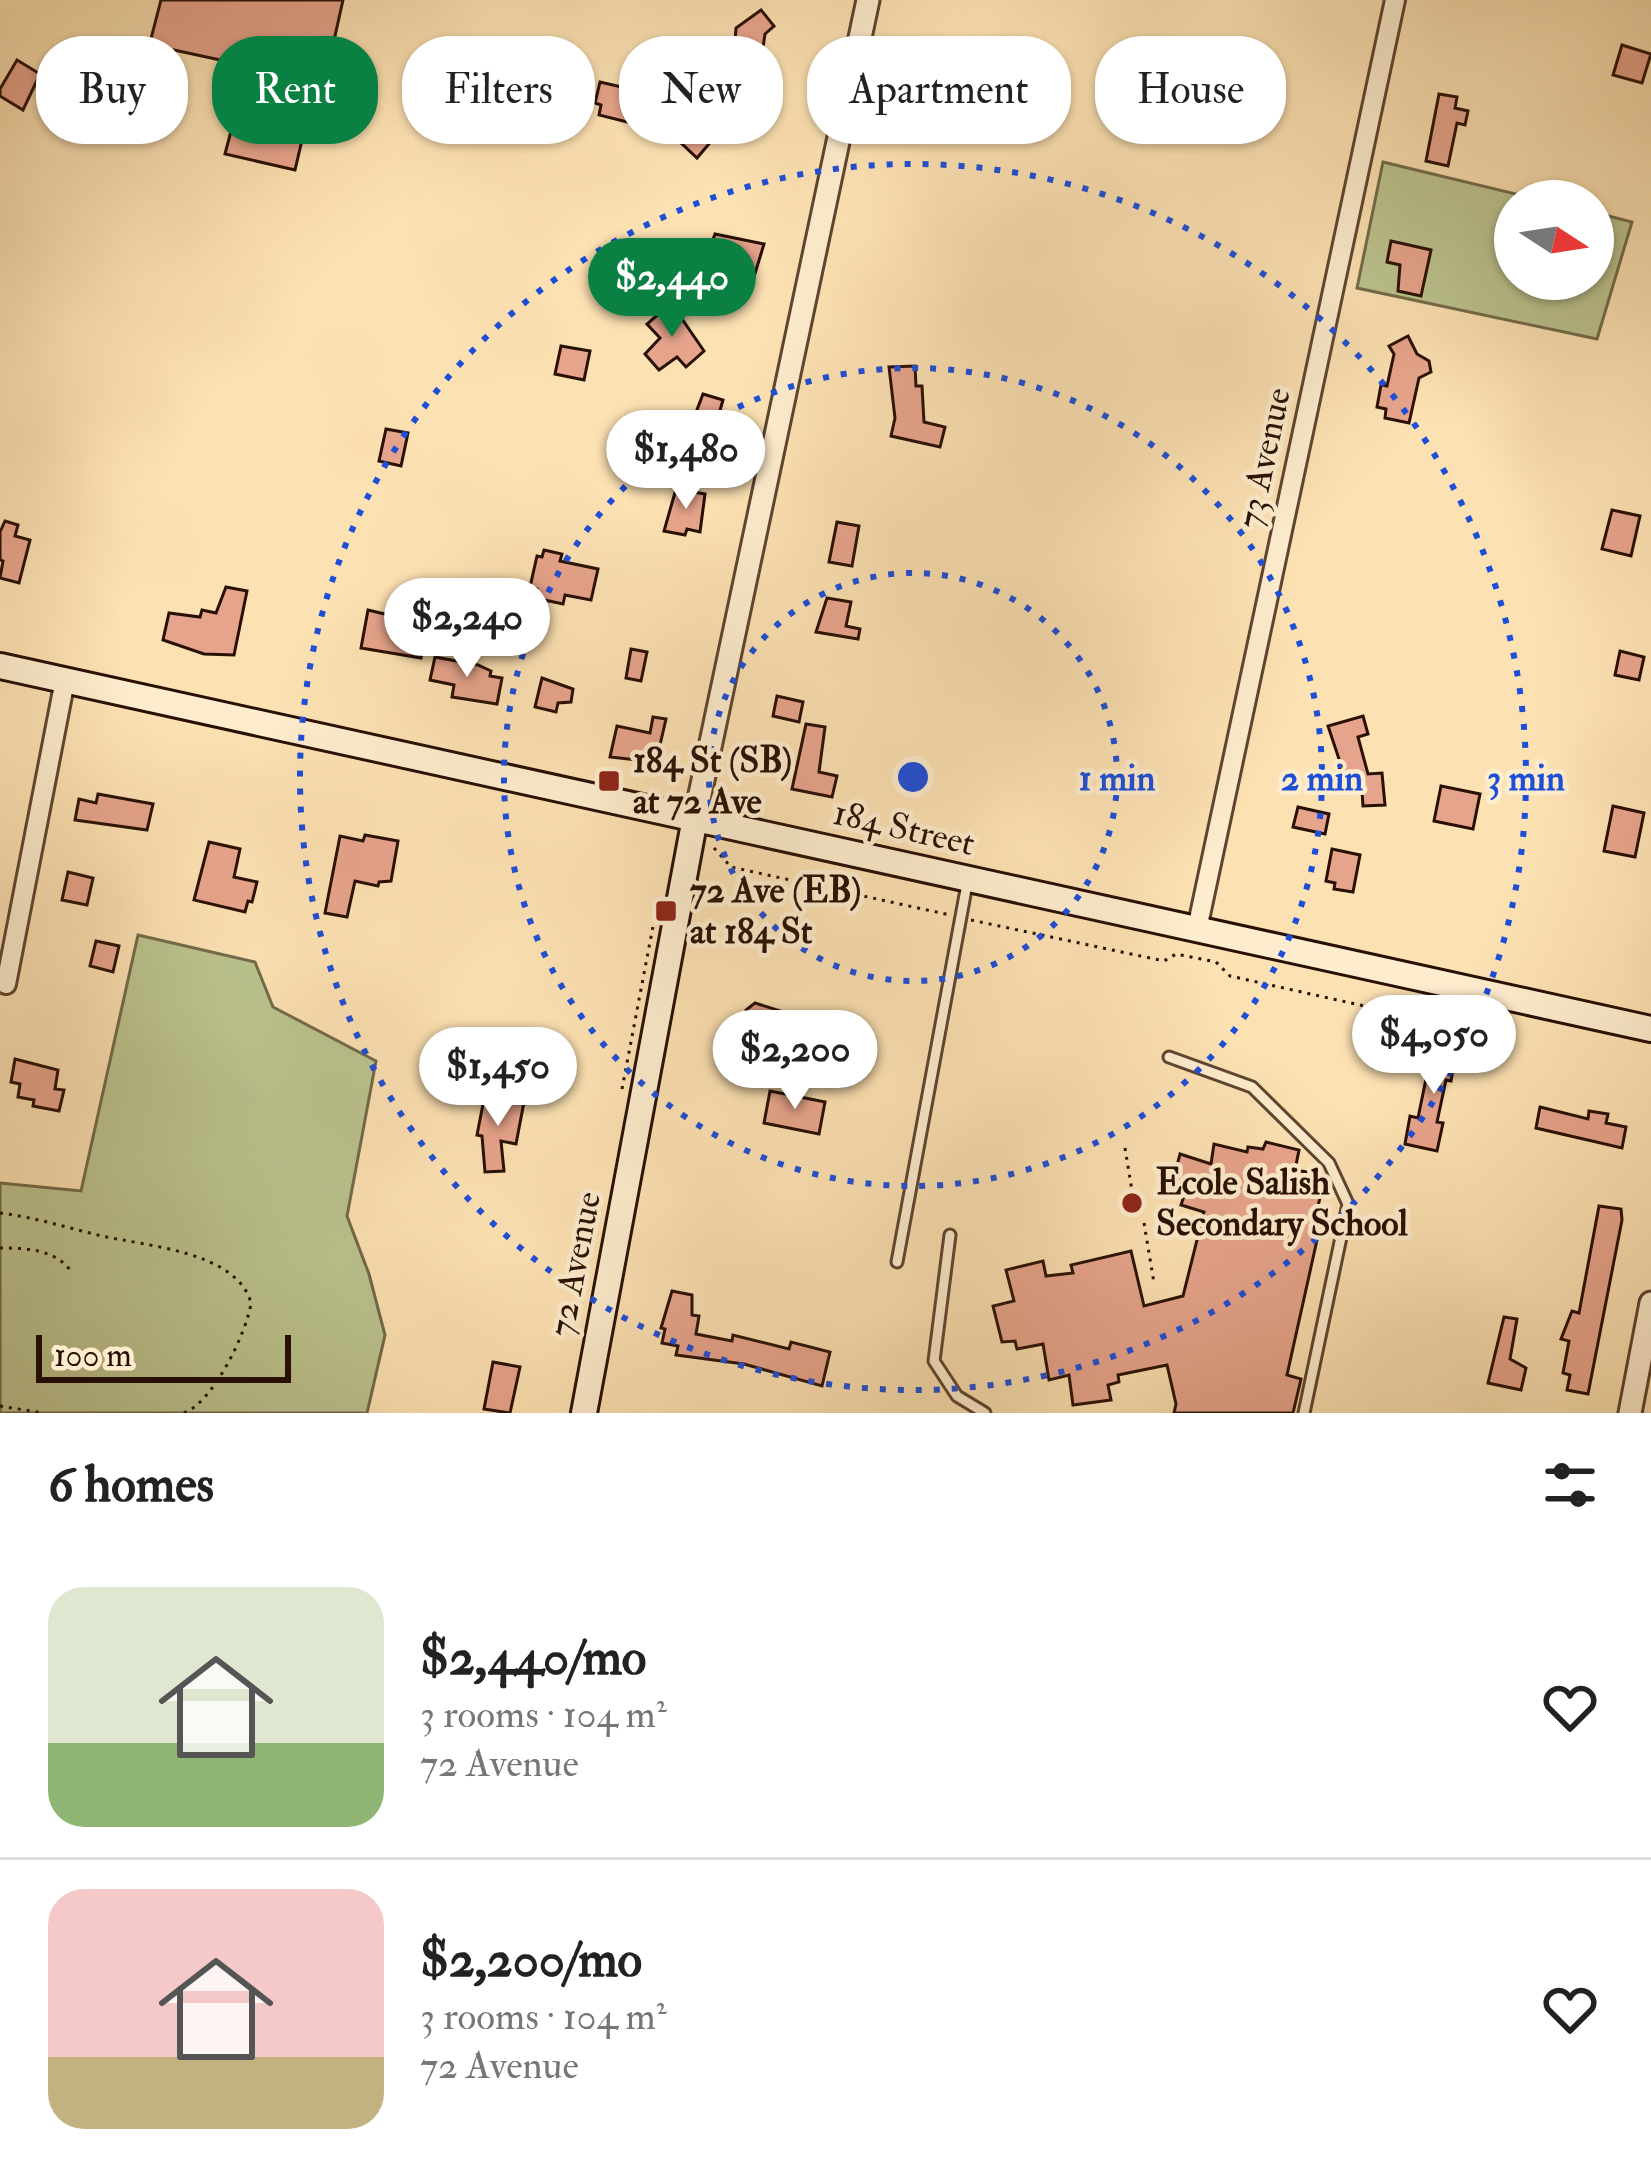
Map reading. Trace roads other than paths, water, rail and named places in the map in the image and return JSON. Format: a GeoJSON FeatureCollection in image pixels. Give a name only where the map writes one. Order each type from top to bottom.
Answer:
{"type":"FeatureCollection","features":[{"type":"Feature","properties":{"kind":"main road","name":"184 Street"},"geometry":{"type":"LineString","coordinates":[[0,666],[1651,1029]]}},
{"type":"Feature","properties":{"kind":"main road","name":"72 Avenue"},"geometry":{"type":"LineString","coordinates":[[584,1413],[695,818]]}},
{"type":"Feature","properties":{"kind":"street","name":"72 Avenue"},"geometry":{"type":"LineString","coordinates":[[695,818],[868,0]]}},
{"type":"Feature","properties":{"kind":"street","name":"73 Avenue"},"geometry":{"type":"LineString","coordinates":[[1197,929],[1394,0]]}},
{"type":"Feature","properties":{"kind":"street"},"geometry":{"type":"LineString","coordinates":[[6,984],[65,680]]}},
{"type":"Feature","properties":{"kind":"street"},"geometry":{"type":"LineString","coordinates":[[1630,1413],[1651,1303]]}},
{"type":"Feature","properties":{"kind":"lane"},"geometry":{"type":"LineString","coordinates":[[897,1262],[968,879]]}},
{"type":"Feature","properties":{"kind":"lane"},"geometry":{"type":"LineString","coordinates":[[1169,1057],[1252,1087],[1329,1163],[1348,1204],[1304,1413]]}},
{"type":"Feature","properties":{"kind":"lane"},"geometry":{"type":"LineString","coordinates":[[950,1235],[934,1361],[957,1396],[985,1413]]}},
{"type":"Feature","properties":{"kind":"place","name":"184 St (SB) at 72 Ave"},"geometry":{"type":"Point","coordinates":[609,781]}},
{"type":"Feature","properties":{"kind":"place","name":"72 Ave (EB) at 184 St"},"geometry":{"type":"Point","coordinates":[666,911]}},
{"type":"Feature","properties":{"kind":"place","name":"Ecole Salish Secondary School"},"geometry":{"type":"Point","coordinates":[1132,1203]}}]}
